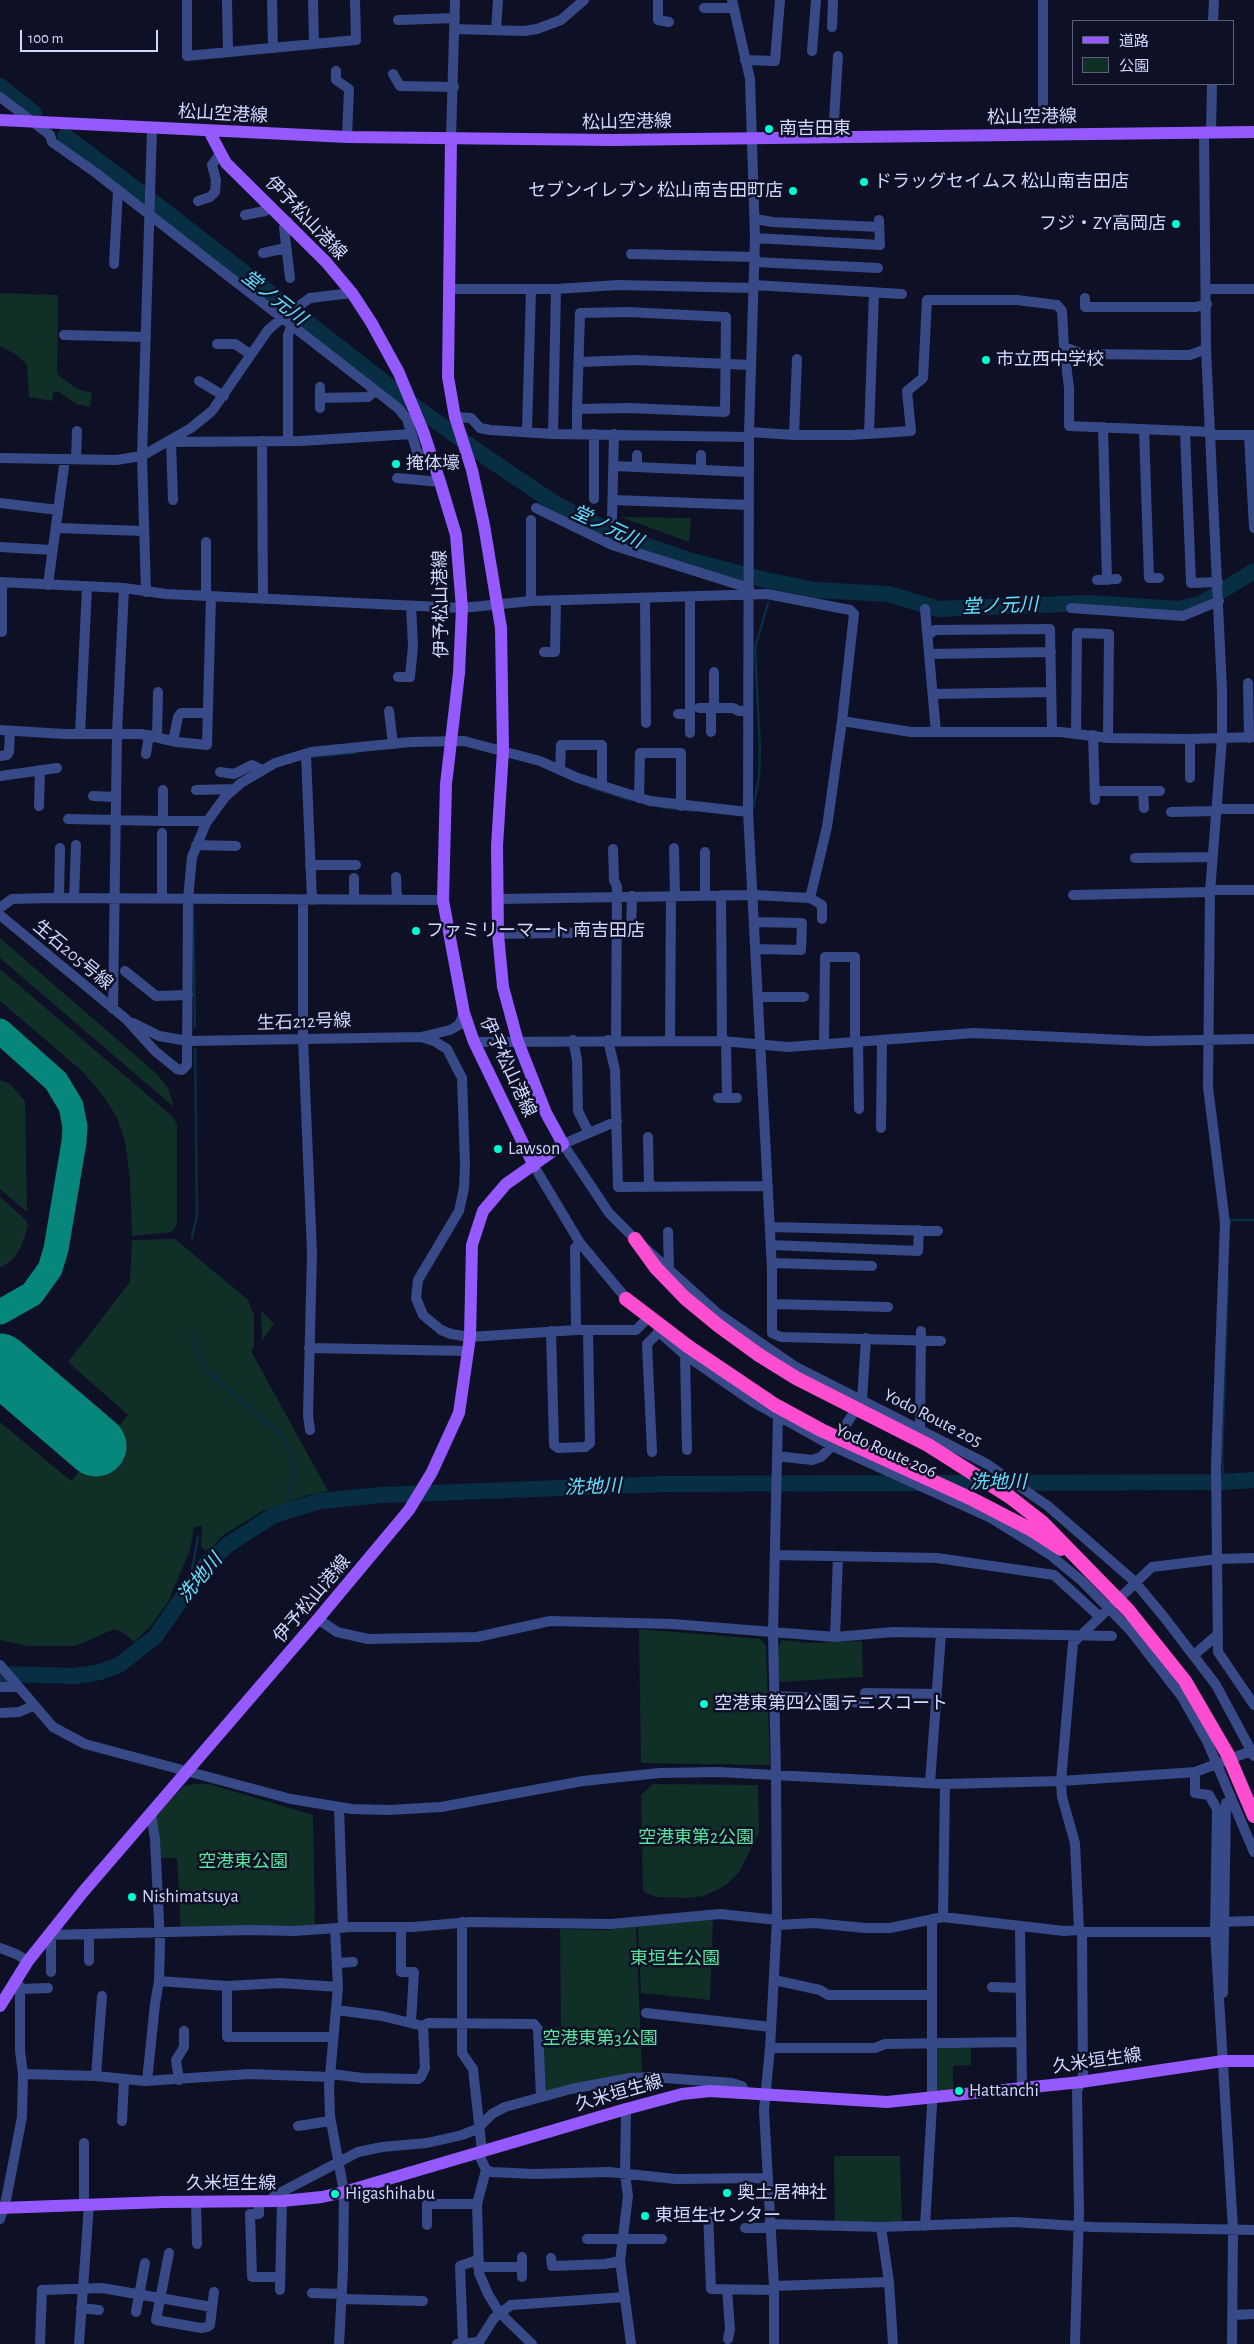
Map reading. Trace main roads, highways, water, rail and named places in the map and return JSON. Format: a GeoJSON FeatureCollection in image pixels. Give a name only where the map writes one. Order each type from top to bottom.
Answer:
{"type":"FeatureCollection","features":[{"type":"Feature","properties":{"kind":"highway"},"geometry":{"type":"LineString","coordinates":[[635,1239],[656,1268],[685,1298],[759,1355],[796,1378],[928,1445],[1010,1497],[1042,1522],[1130,1610],[1185,1681],[1228,1755],[1254,1816]]}},
{"type":"Feature","properties":{"kind":"highway"},"geometry":{"type":"LineString","coordinates":[[626,1299],[687,1351],[775,1405],[821,1430],[972,1498],[1032,1530],[1084,1565]]}},
{"type":"Feature","properties":{"kind":"main road","name":"松山空港線"},"geometry":{"type":"LineString","coordinates":[[0,120],[209,132],[347,137],[612,140],[1254,132]]}},
{"type":"Feature","properties":{"kind":"main road","name":"伊予松山港線"},"geometry":{"type":"LineString","coordinates":[[209,132],[226,163],[288,222],[352,293],[371,322],[399,373],[418,433],[432,457],[440,482],[456,535],[462,608],[459,673],[446,784],[443,900],[464,1013],[474,1042],[534,1166]]}},
{"type":"Feature","properties":{"kind":"main road","name":"伊予松山港線"},"geometry":{"type":"LineString","coordinates":[[0,2006],[18,1985],[28,1961],[318,1619],[411,1506],[428,1478],[459,1413],[470,1337],[472,1245],[483,1211],[506,1184],[563,1144],[546,1113],[518,1042],[503,987],[498,934],[497,846],[503,750],[504,677],[498,603],[472,470],[455,418],[448,377],[451,138]]}},
{"type":"Feature","properties":{"kind":"main road","name":"久米垣生線"},"geometry":{"type":"LineString","coordinates":[[1,2212],[87,2205],[302,2200],[344,2192],[480,2151],[682,2094],[710,2091],[746,2092],[868,2101],[931,2098],[1081,2082],[1223,2061],[1254,2061]]}},
{"type":"Feature","properties":{"kind":"waterway","name":"堂ノ元川"},"geometry":{"type":"LineString","coordinates":[[0,86],[34,113]]}},
{"type":"Feature","properties":{"kind":"waterway","name":"堂ノ元川"},"geometry":{"type":"LineString","coordinates":[[65,136],[161,208],[420,410],[486,457],[554,503],[593,523],[645,545],[692,561],[766,580],[815,590],[889,594],[938,609],[1089,603],[1179,609],[1200,604],[1254,571]]}},
{"type":"Feature","properties":{"kind":"waterway"},"geometry":{"type":"LineString","coordinates":[[753,808],[759,777],[760,749],[755,648],[768,603]]}},
{"type":"Feature","properties":{"kind":"waterway"},"geometry":{"type":"LineString","coordinates":[[309,757],[355,753]]}},
{"type":"Feature","properties":{"kind":"waterway"},"geometry":{"type":"LineString","coordinates":[[590,787],[630,800]]}},
{"type":"Feature","properties":{"kind":"waterway"},"geometry":{"type":"LineString","coordinates":[[660,807],[694,811]]}},
{"type":"Feature","properties":{"kind":"waterway"},"geometry":{"type":"LineString","coordinates":[[193,904],[195,1027]]}},
{"type":"Feature","properties":{"kind":"waterway"},"geometry":{"type":"LineString","coordinates":[[192,1238],[197,1214],[195,1049]]}},
{"type":"Feature","properties":{"kind":"waterway"},"geometry":{"type":"LineString","coordinates":[[1230,1224],[1230,1220],[1254,1220]]}},
{"type":"Feature","properties":{"kind":"waterway"},"geometry":{"type":"LineString","coordinates":[[1224,1482],[1222,1458],[1228,1277]]}},
{"type":"Feature","properties":{"kind":"waterway"},"geometry":{"type":"LineString","coordinates":[[194,1330],[196,1349],[207,1371],[284,1438],[291,1454],[294,1472],[284,1512]]}},
{"type":"Feature","properties":{"kind":"waterway","name":"洗地川"},"geometry":{"type":"LineString","coordinates":[[0,1674],[75,1676],[100,1672],[119,1665],[155,1637],[206,1564],[229,1544],[274,1515],[320,1501],[381,1495],[663,1484],[1224,1482],[1254,1480]]}},
{"type":"Feature","properties":{"kind":"waterway"},"geometry":{"type":"LineString","coordinates":[[189,1586],[198,1537]]}},
{"type":"Feature","properties":{"kind":"place","name":"南吉田東"},"geometry":{"type":"Point","coordinates":[769,129]}},
{"type":"Feature","properties":{"kind":"place","name":"ドラッグセイムス 松山南吉田店"},"geometry":{"type":"Point","coordinates":[864,182]}},
{"type":"Feature","properties":{"kind":"place","name":"セブンイレブン 松山南吉田町店"},"geometry":{"type":"Point","coordinates":[793,191]}},
{"type":"Feature","properties":{"kind":"place","name":"フジ・ZY高岡店"},"geometry":{"type":"Point","coordinates":[1176,224]}},
{"type":"Feature","properties":{"kind":"place","name":"市立西中学校"},"geometry":{"type":"Point","coordinates":[986,360]}},
{"type":"Feature","properties":{"kind":"place","name":"掩体壕"},"geometry":{"type":"Point","coordinates":[396,464]}},
{"type":"Feature","properties":{"kind":"place","name":"ファミリーマート 南吉田店"},"geometry":{"type":"Point","coordinates":[416,931]}},
{"type":"Feature","properties":{"kind":"place","name":"Lawson"},"geometry":{"type":"Point","coordinates":[498,1149]}},
{"type":"Feature","properties":{"kind":"place","name":"空港東第四公園テニスコート"},"geometry":{"type":"Point","coordinates":[704,1704]}},
{"type":"Feature","properties":{"kind":"place","name":"Nishimatsuya"},"geometry":{"type":"Point","coordinates":[132,1897]}},
{"type":"Feature","properties":{"kind":"place","name":"Hattanchi"},"geometry":{"type":"Point","coordinates":[959,2091]}},
{"type":"Feature","properties":{"kind":"place","name":"奥土居神社"},"geometry":{"type":"Point","coordinates":[727,2193]}},
{"type":"Feature","properties":{"kind":"place","name":"Higashihabu"},"geometry":{"type":"Point","coordinates":[335,2194]}},
{"type":"Feature","properties":{"kind":"place","name":"東垣生センター"},"geometry":{"type":"Point","coordinates":[645,2216]}},
{"type":"Feature","properties":{"kind":"park label","name":"空港東第2公園"},"geometry":{"type":"Point","coordinates":[696,1838]}},
{"type":"Feature","properties":{"kind":"park label","name":"空港東公園"},"geometry":{"type":"Point","coordinates":[243,1862]}},
{"type":"Feature","properties":{"kind":"park label","name":"東垣生公園"},"geometry":{"type":"Point","coordinates":[675,1959]}},
{"type":"Feature","properties":{"kind":"park label","name":"空港東第3公園"},"geometry":{"type":"Point","coordinates":[600,2039]}}]}
